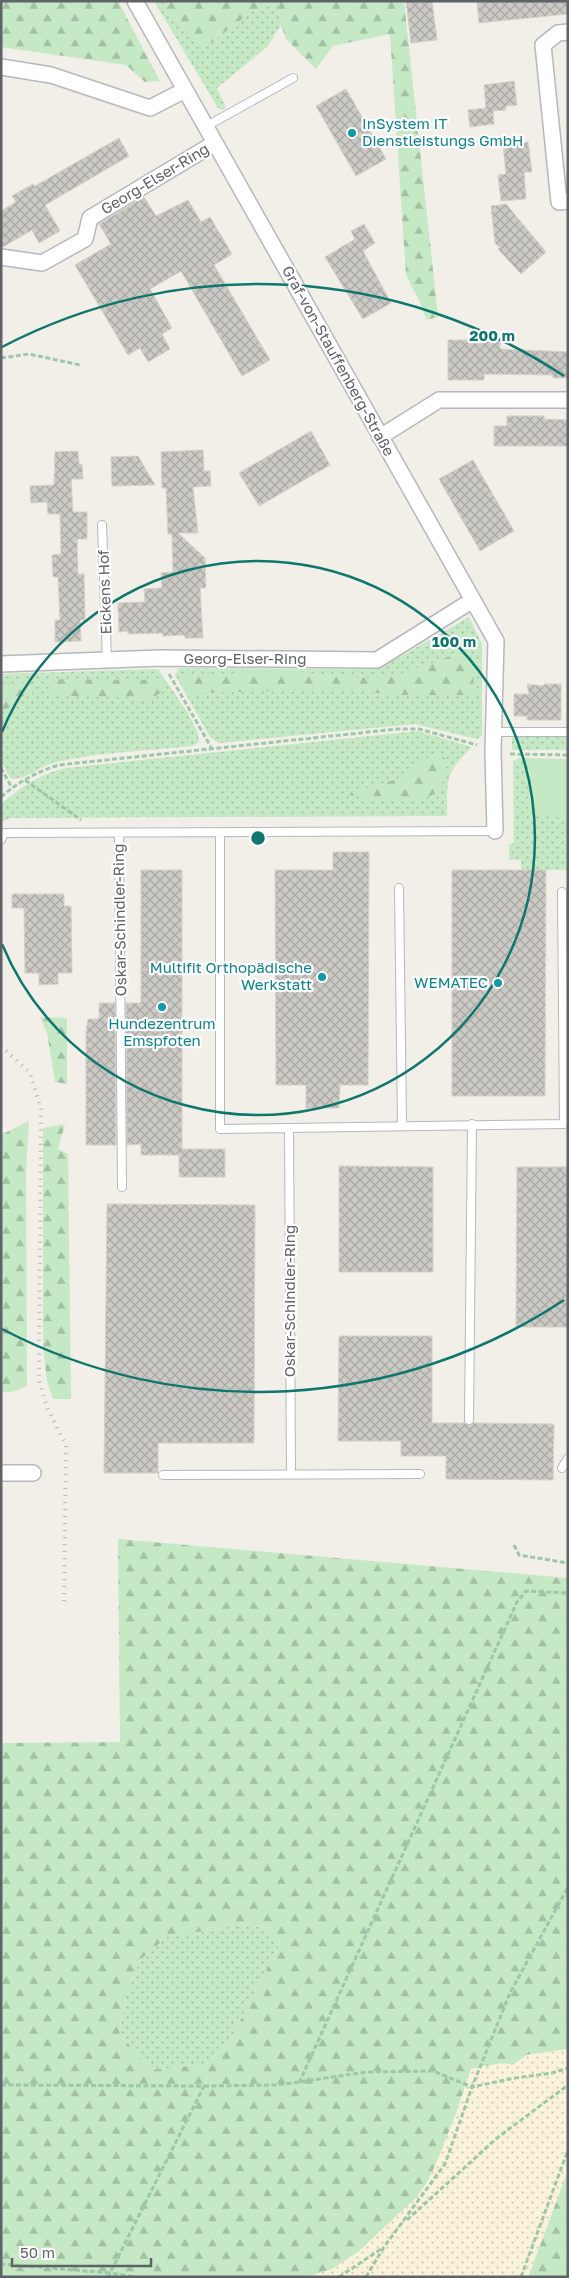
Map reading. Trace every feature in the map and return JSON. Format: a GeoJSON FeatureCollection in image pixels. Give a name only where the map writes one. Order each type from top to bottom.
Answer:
{"type":"FeatureCollection","features":[{"type":"Feature","properties":{"kind":"street","name":"Graf-von-Stauffenberg-Straße"},"geometry":{"type":"LineString","coordinates":[[135,1],[496,641],[493,751],[495,832]]}},
{"type":"Feature","properties":{"kind":"street"},"geometry":{"type":"LineString","coordinates":[[568,32],[558,32],[544,45],[559,202],[568,201]]}},
{"type":"Feature","properties":{"kind":"street"},"geometry":{"type":"LineString","coordinates":[[1,66],[51,75],[150,108],[185,90]]}},
{"type":"Feature","properties":{"kind":"street","name":"Georg-Elser-Ring"},"geometry":{"type":"LineString","coordinates":[[1,257],[42,263],[86,238],[90,218],[215,143]]}},
{"type":"Feature","properties":{"kind":"street"},"geometry":{"type":"LineString","coordinates":[[380,437],[439,400],[568,400]]}},
{"type":"Feature","properties":{"kind":"street","name":"Georg-Elser-Ring"},"geometry":{"type":"LineString","coordinates":[[1,664],[160,658],[377,660],[472,600]]}},
{"type":"Feature","properties":{"kind":"street"},"geometry":{"type":"LineString","coordinates":[[1,1473],[34,1473]]}},
{"type":"Feature","properties":{"kind":"lane"},"geometry":{"type":"LineString","coordinates":[[206,127],[293,78]]}},
{"type":"Feature","properties":{"kind":"lane","name":"Eickens Hof"},"geometry":{"type":"LineString","coordinates":[[102,525],[107,660]]}},
{"type":"Feature","properties":{"kind":"lane"},"geometry":{"type":"LineString","coordinates":[[494,732],[568,732]]}},
{"type":"Feature","properties":{"kind":"lane","name":"Oskar-Schindler-Ring"},"geometry":{"type":"LineString","coordinates":[[1,840],[4,833],[495,832]]}},
{"type":"Feature","properties":{"kind":"lane","name":"Oskar-Schindler-Ring"},"geometry":{"type":"LineString","coordinates":[[119,833],[122,1187]]}},
{"type":"Feature","properties":{"kind":"lane"},"geometry":{"type":"LineString","coordinates":[[220,834],[220,1129],[472,1124],[566,1125],[562,892]]}},
{"type":"Feature","properties":{"kind":"lane"},"geometry":{"type":"LineString","coordinates":[[399,888],[402,1126]]}},
{"type":"Feature","properties":{"kind":"lane"},"geometry":{"type":"LineString","coordinates":[[469,1420],[472,1124]]}},
{"type":"Feature","properties":{"kind":"lane","name":"Oskar-Schindler-Ring"},"geometry":{"type":"LineString","coordinates":[[289,1128],[291,1473]]}},
{"type":"Feature","properties":{"kind":"lane"},"geometry":{"type":"LineString","coordinates":[[562,1468],[568,1458]]}},
{"type":"Feature","properties":{"kind":"lane"},"geometry":{"type":"LineString","coordinates":[[163,1475],[291,1473],[420,1474]]}},
{"type":"Feature","properties":{"kind":"path"},"geometry":{"type":"LineString","coordinates":[[1,358],[29,354],[80,365]]}},
{"type":"Feature","properties":{"kind":"path"},"geometry":{"type":"LineString","coordinates":[[160,658],[211,747]]}},
{"type":"Feature","properties":{"kind":"path"},"geometry":{"type":"LineString","coordinates":[[1,797],[25,780],[48,768],[60,765],[211,747],[397,729],[419,729],[467,741],[493,751],[516,755],[568,755]]}},
{"type":"Feature","properties":{"kind":"path"},"geometry":{"type":"LineString","coordinates":[[1,768],[12,788]]}},
{"type":"Feature","properties":{"kind":"path"},"geometry":{"type":"LineString","coordinates":[[25,780],[77,816],[95,833]]}},
{"type":"Feature","properties":{"kind":"path"},"geometry":{"type":"LineString","coordinates":[[514,1545],[519,1555],[568,1563]]}},
{"type":"Feature","properties":{"kind":"path"},"geometry":{"type":"LineString","coordinates":[[299,2083],[517,1602],[526,1592],[568,1593]]}},
{"type":"Feature","properties":{"kind":"path"},"geometry":{"type":"LineString","coordinates":[[366,2277],[384,2247],[403,2224],[445,2164],[472,2087],[510,1993],[568,1887]]}},
{"type":"Feature","properties":{"kind":"path"},"geometry":{"type":"LineString","coordinates":[[1,2085],[278,2086],[367,2072],[433,2070],[472,2087],[552,2073],[568,2068]]}},
{"type":"Feature","properties":{"kind":"path"},"geometry":{"type":"LineString","coordinates":[[403,2224],[497,2138],[568,2085]]}},
{"type":"Feature","properties":{"kind":"path"},"geometry":{"type":"LineString","coordinates":[[109,2275],[204,2086]]}},
{"type":"Feature","properties":{"kind":"path"},"geometry":{"type":"LineString","coordinates":[[521,2277],[568,2150]]}},
{"type":"Feature","properties":{"kind":"path"},"geometry":{"type":"LineString","coordinates":[[339,2277],[384,2247]]}},
{"type":"Feature","properties":{"kind":"path"},"geometry":{"type":"LineString","coordinates":[[1,2264],[134,2277]]}},
{"type":"Feature","properties":{"kind":"green space"},"geometry":{"type":"Polygon","coordinates":[[[1,1],[118,1],[160,81],[145,82],[126,65],[1,47],[1,1]]]}},
{"type":"Feature","properties":{"kind":"green space"},"geometry":{"type":"Polygon","coordinates":[[[154,1],[170,1],[167,7],[204,48],[254,10],[278,2],[281,25],[267,47],[217,88],[226,108],[222,110],[218,108],[154,1]]]}},
{"type":"Feature","properties":{"kind":"green space"},"geometry":{"type":"Polygon","coordinates":[[[170,1],[404,1],[438,317],[426,320],[421,304],[406,275],[390,34],[333,46],[316,69],[286,39],[281,25],[278,3],[254,10],[204,48],[193,41],[178,25],[167,7],[170,1]]]}},
{"type":"Feature","properties":{"kind":"green space"},"geometry":{"type":"Polygon","coordinates":[[[469,617],[482,644],[482,736],[477,739],[415,724],[219,743],[210,737],[175,675],[179,668],[379,669],[469,617]]]}},
{"type":"Feature","properties":{"kind":"green space"},"geometry":{"type":"Polygon","coordinates":[[[469,648],[473,665],[474,694],[466,695],[397,695],[339,689],[192,693],[180,681],[182,676],[239,672],[308,673],[355,677],[389,676],[430,664],[469,648]]]}},
{"type":"Feature","properties":{"kind":"green space"},"geometry":{"type":"Polygon","coordinates":[[[158,669],[188,713],[198,734],[199,742],[193,746],[107,754],[56,762],[21,778],[10,778],[1,761],[1,674],[158,669]]]}},
{"type":"Feature","properties":{"kind":"green space"},"geometry":{"type":"Polygon","coordinates":[[[155,678],[163,682],[165,690],[149,700],[126,697],[52,696],[49,691],[51,679],[144,680],[155,678]]]}},
{"type":"Feature","properties":{"kind":"green space"},"geometry":{"type":"Polygon","coordinates":[[[29,682],[34,685],[32,694],[1,712],[1,684],[29,682]]]}},
{"type":"Feature","properties":{"kind":"green space"},"geometry":{"type":"Polygon","coordinates":[[[417,731],[472,747],[457,764],[449,778],[447,816],[10,818],[1,822],[1,804],[24,786],[40,777],[66,768],[417,731]]]}},
{"type":"Feature","properties":{"kind":"green space"},"geometry":{"type":"Polygon","coordinates":[[[512,736],[568,736],[568,750],[512,750],[512,736]]]}},
{"type":"Feature","properties":{"kind":"green space"},"geometry":{"type":"Polygon","coordinates":[[[436,755],[447,759],[446,772],[442,786],[435,793],[425,798],[398,801],[349,795],[352,792],[386,783],[406,775],[427,758],[436,755]]]}},
{"type":"Feature","properties":{"kind":"green space"},"geometry":{"type":"Polygon","coordinates":[[[519,758],[568,759],[568,870],[521,870],[521,860],[509,860],[509,844],[514,843],[513,761],[519,758]]]}},
{"type":"Feature","properties":{"kind":"green space"},"geometry":{"type":"Polygon","coordinates":[[[528,760],[568,760],[568,819],[528,811],[528,760]]]}},
{"type":"Feature","properties":{"kind":"green space"},"geometry":{"type":"Polygon","coordinates":[[[40,1017],[67,1018],[67,1084],[55,1082],[47,1033],[40,1017]]]}},
{"type":"Feature","properties":{"kind":"green space"},"geometry":{"type":"Polygon","coordinates":[[[29,1121],[26,1170],[27,1386],[12,1392],[1,1392],[1,1135],[29,1121]]]}},
{"type":"Feature","properties":{"kind":"green space"},"geometry":{"type":"Polygon","coordinates":[[[65,1124],[58,1149],[68,1154],[71,1399],[53,1399],[47,1381],[43,1348],[43,1128],[65,1124]]]}},
{"type":"Feature","properties":{"kind":"green space"},"geometry":{"type":"Polygon","coordinates":[[[118,1539],[568,1578],[568,2049],[527,2055],[513,2065],[502,2063],[471,2069],[456,2114],[428,2181],[416,2198],[358,2252],[332,2269],[307,2277],[1,2277],[1,1743],[120,1742],[118,1539]],[[247,1924],[167,1937],[140,1960],[127,1993],[119,2033],[151,2070],[207,2064],[226,2048],[279,1946],[264,1928],[247,1924]]]}},
{"type":"Feature","properties":{"kind":"green space"},"geometry":{"type":"Polygon","coordinates":[[[247,1924],[264,1928],[279,1946],[226,2048],[207,2064],[151,2070],[119,2033],[127,1993],[140,1960],[167,1937],[247,1924]]]}},
{"type":"Feature","properties":{"kind":"green space"},"geometry":{"type":"Polygon","coordinates":[[[568,2170],[568,2277],[528,2277],[533,2264],[568,2170]]]}},
{"type":"Feature","properties":{"kind":"sand"},"geometry":{"type":"Polygon","coordinates":[[[568,2049],[568,2170],[528,2277],[307,2277],[332,2269],[358,2252],[416,2198],[428,2181],[436,2164],[471,2069],[502,2063],[513,2065],[527,2055],[568,2049]]]}},
{"type":"Feature","properties":{"kind":"building"},"geometry":{"type":"Polygon","coordinates":[[[406,1],[432,1],[437,40],[411,43],[406,1]]]}},
{"type":"Feature","properties":{"kind":"building"},"geometry":{"type":"Polygon","coordinates":[[[477,1],[568,1],[568,14],[479,23],[477,1]]]}},
{"type":"Feature","properties":{"kind":"building"},"geometry":{"type":"Polygon","coordinates":[[[514,81],[517,105],[506,106],[506,110],[493,111],[494,124],[470,127],[468,110],[486,108],[484,85],[514,81]]]}},
{"type":"Feature","properties":{"kind":"building","name":"InSystem IT Dienstleistungs GmbH"},"geometry":{"type":"Polygon","coordinates":[[[346,89],[386,159],[356,176],[316,106],[346,89]]]}},
{"type":"Feature","properties":{"kind":"building"},"geometry":{"type":"Polygon","coordinates":[[[119,138],[129,156],[45,205],[60,231],[39,243],[32,230],[1,248],[1,211],[16,202],[12,196],[33,184],[35,186],[119,138]]]}},
{"type":"Feature","properties":{"kind":"building"},"geometry":{"type":"Polygon","coordinates":[[[528,142],[532,172],[524,172],[526,199],[501,201],[498,175],[506,174],[503,145],[528,142]]]}},
{"type":"Feature","properties":{"kind":"building"},"geometry":{"type":"Polygon","coordinates":[[[144,197],[156,216],[188,200],[201,222],[210,217],[232,254],[214,265],[270,360],[242,376],[181,271],[150,289],[172,328],[162,334],[170,349],[148,362],[140,348],[128,355],[75,265],[111,244],[99,224],[144,197]]]}},
{"type":"Feature","properties":{"kind":"building"},"geometry":{"type":"Polygon","coordinates":[[[506,204],[546,252],[521,274],[498,249],[500,248],[495,243],[491,206],[506,204]]]}},
{"type":"Feature","properties":{"kind":"building"},"geometry":{"type":"Polygon","coordinates":[[[364,224],[375,243],[363,251],[391,303],[363,319],[325,257],[355,239],[351,231],[364,224]]]}},
{"type":"Feature","properties":{"kind":"building"},"geometry":{"type":"Polygon","coordinates":[[[483,336],[500,336],[500,349],[568,352],[568,378],[553,378],[553,375],[484,374],[484,380],[448,380],[448,340],[483,340],[483,336]]]}},
{"type":"Feature","properties":{"kind":"building"},"geometry":{"type":"Polygon","coordinates":[[[507,416],[544,416],[544,419],[568,420],[568,446],[494,446],[494,426],[507,426],[507,416]]]}},
{"type":"Feature","properties":{"kind":"building"},"geometry":{"type":"Polygon","coordinates":[[[311,431],[330,465],[259,506],[239,473],[311,431]]]}},
{"type":"Feature","properties":{"kind":"building"},"geometry":{"type":"Polygon","coordinates":[[[203,450],[204,471],[210,471],[211,486],[193,487],[198,533],[178,533],[205,558],[206,588],[200,588],[203,638],[185,638],[185,635],[163,636],[163,633],[128,634],[128,631],[119,632],[118,603],[145,602],[144,589],[162,588],[161,573],[173,572],[172,534],[168,534],[166,488],[162,488],[161,452],[203,450]]]}},
{"type":"Feature","properties":{"kind":"building"},"geometry":{"type":"Polygon","coordinates":[[[78,451],[79,464],[82,464],[83,479],[71,479],[73,512],[87,512],[87,539],[77,539],[78,574],[84,574],[85,620],[80,620],[81,641],[55,642],[55,620],[60,620],[58,577],[53,577],[52,555],[61,554],[60,514],[48,514],[47,502],[31,503],[30,486],[54,485],[55,452],[78,451]]]}},
{"type":"Feature","properties":{"kind":"building"},"geometry":{"type":"Polygon","coordinates":[[[138,456],[155,485],[112,486],[111,457],[138,456]]]}},
{"type":"Feature","properties":{"kind":"building"},"geometry":{"type":"Polygon","coordinates":[[[473,460],[514,531],[480,551],[439,479],[473,460]]]}},
{"type":"Feature","properties":{"kind":"building"},"geometry":{"type":"Polygon","coordinates":[[[527,684],[544,686],[544,684],[561,684],[561,720],[527,720],[527,716],[514,716],[514,694],[529,694],[527,684]]]}},
{"type":"Feature","properties":{"kind":"building","name":"Multifit Orthopädische Werkstatt"},"geometry":{"type":"Polygon","coordinates":[[[333,852],[369,852],[368,1085],[340,1085],[339,1108],[306,1108],[306,1085],[276,1085],[275,870],[333,870],[333,852]]]}},
{"type":"Feature","properties":{"kind":"building","name":"Hundezentrum Emspfoten"},"geometry":{"type":"Polygon","coordinates":[[[141,870],[182,870],[182,1149],[225,1149],[225,1177],[179,1177],[179,1155],[141,1155],[141,1144],[127,1145],[126,1003],[141,1003],[141,870]]]}},
{"type":"Feature","properties":{"kind":"building","name":"WEMATEC"},"geometry":{"type":"Polygon","coordinates":[[[452,870],[546,870],[545,1096],[452,1096],[452,870]]]}},
{"type":"Feature","properties":{"kind":"building"},"geometry":{"type":"Polygon","coordinates":[[[12,894],[64,894],[64,906],[71,906],[72,973],[58,973],[58,984],[39,985],[39,973],[25,973],[24,908],[12,908],[12,894]]]}},
{"type":"Feature","properties":{"kind":"building"},"geometry":{"type":"Polygon","coordinates":[[[99,1003],[115,1003],[116,1145],[86,1145],[86,1032],[88,1019],[99,1019],[99,1003]]]}},
{"type":"Feature","properties":{"kind":"building"},"geometry":{"type":"Polygon","coordinates":[[[339,1166],[433,1167],[433,1272],[339,1272],[339,1166]]]}},
{"type":"Feature","properties":{"kind":"building"},"geometry":{"type":"Polygon","coordinates":[[[517,1167],[568,1167],[568,1327],[516,1327],[517,1167]]]}},
{"type":"Feature","properties":{"kind":"building"},"geometry":{"type":"Polygon","coordinates":[[[107,1204],[255,1205],[254,1443],[158,1443],[158,1473],[104,1473],[107,1204]]]}},
{"type":"Feature","properties":{"kind":"building"},"geometry":{"type":"Polygon","coordinates":[[[339,1336],[432,1336],[432,1423],[465,1423],[469,1426],[473,1423],[554,1424],[553,1480],[446,1479],[446,1456],[401,1456],[401,1441],[338,1441],[339,1336]]]}},
{"type":"Feature","properties":{"kind":"railway"},"geometry":{"type":"LineString","coordinates":[[1,1046],[30,1073],[41,1109],[39,1381],[47,1407],[66,1446],[64,1603]]}},
{"type":"Feature","properties":{"kind":"place","name":"InSystem IT Dienstleistungs GmbH"},"geometry":{"type":"Point","coordinates":[352,133]}},
{"type":"Feature","properties":{"kind":"place","name":"Multifit Orthopädische Werkstatt"},"geometry":{"type":"Point","coordinates":[322,977]}},
{"type":"Feature","properties":{"kind":"place","name":"WEMATEC"},"geometry":{"type":"Point","coordinates":[498,983]}},
{"type":"Feature","properties":{"kind":"place","name":"Hundezentrum Emspfoten"},"geometry":{"type":"Point","coordinates":[162,1007]}}]}
